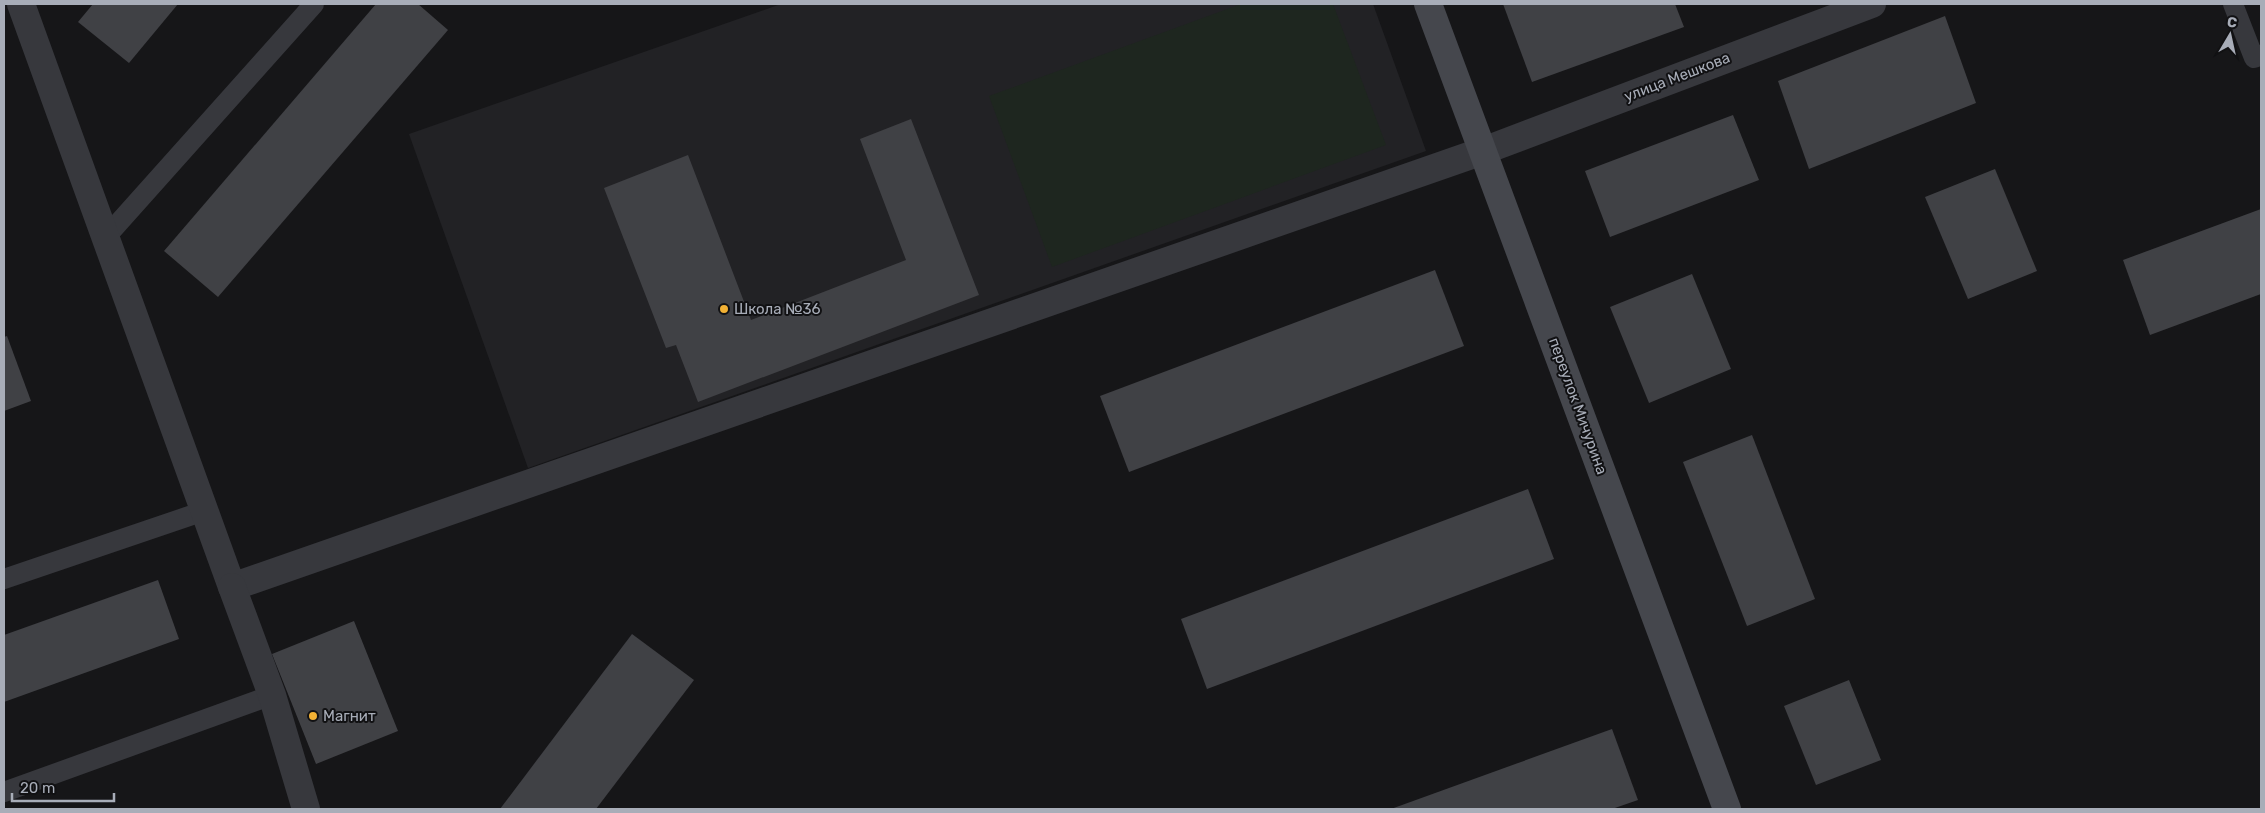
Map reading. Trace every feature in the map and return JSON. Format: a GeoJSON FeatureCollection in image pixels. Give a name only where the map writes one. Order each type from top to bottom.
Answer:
{"type":"FeatureCollection","features":[{"type":"Feature","properties":{"kind":"main road","name":"переулок Мичурина"},"geometry":{"type":"LineString","coordinates":[[1428,4],[1727,809]]}},
{"type":"Feature","properties":{"kind":"street"},"geometry":{"type":"LineString","coordinates":[[21,4],[272,695],[306,809]]}},
{"type":"Feature","properties":{"kind":"street","name":"улица Мешкова"},"geometry":{"type":"LineString","coordinates":[[232,587],[1483,151],[1872,4]]}},
{"type":"Feature","properties":{"kind":"lane"},"geometry":{"type":"LineString","coordinates":[[105,238],[314,4]]}},
{"type":"Feature","properties":{"kind":"lane"},"geometry":{"type":"LineString","coordinates":[[2233,4],[2254,58],[2261,55]]}},
{"type":"Feature","properties":{"kind":"lane"},"geometry":{"type":"LineString","coordinates":[[4,579],[204,512]]}},
{"type":"Feature","properties":{"kind":"lane"},"geometry":{"type":"LineString","coordinates":[[4,792],[272,695]]}},
{"type":"Feature","properties":{"kind":"shaded area","name":"Школа №36"},"geometry":{"type":"Polygon","coordinates":[[[781,4],[1373,4],[1426,151],[528,468],[409,134],[781,4]]]}},
{"type":"Feature","properties":{"kind":"shaded area"},"geometry":{"type":"Polygon","coordinates":[[[1241,4],[1333,4],[1386,145],[1052,267],[989,96],[1241,4]]]}},
{"type":"Feature","properties":{"kind":"building"},"geometry":{"type":"Polygon","coordinates":[[[93,4],[178,4],[129,63],[78,22],[93,4]]]}},
{"type":"Feature","properties":{"kind":"building"},"geometry":{"type":"Polygon","coordinates":[[[376,4],[418,4],[448,30],[218,297],[164,251],[376,4]]]}},
{"type":"Feature","properties":{"kind":"building"},"geometry":{"type":"Polygon","coordinates":[[[1503,4],[1675,4],[1684,27],[1532,82],[1503,4]]]}},
{"type":"Feature","properties":{"kind":"building"},"geometry":{"type":"Polygon","coordinates":[[[1945,16],[1976,103],[1809,169],[1778,81],[1945,16]]]}},
{"type":"Feature","properties":{"kind":"building"},"geometry":{"type":"Polygon","coordinates":[[[1733,115],[1759,180],[1610,237],[1585,171],[1733,115]]]}},
{"type":"Feature","properties":{"kind":"building"},"geometry":{"type":"Polygon","coordinates":[[[911,119],[979,295],[698,402],[676,345],[666,348],[604,188],[688,155],[751,320],[906,260],[860,139],[911,119]]]}},
{"type":"Feature","properties":{"kind":"building"},"geometry":{"type":"Polygon","coordinates":[[[1995,169],[2037,271],[1968,299],[1925,197],[1995,169]]]}},
{"type":"Feature","properties":{"kind":"building"},"geometry":{"type":"Polygon","coordinates":[[[2261,209],[2261,294],[2150,335],[2123,260],[2261,209]]]}},
{"type":"Feature","properties":{"kind":"building"},"geometry":{"type":"Polygon","coordinates":[[[1435,270],[1464,346],[1129,472],[1100,396],[1435,270]]]}},
{"type":"Feature","properties":{"kind":"building"},"geometry":{"type":"Polygon","coordinates":[[[1692,274],[1731,369],[1649,403],[1610,307],[1692,274]]]}},
{"type":"Feature","properties":{"kind":"building"},"geometry":{"type":"Polygon","coordinates":[[[7,336],[31,401],[4,411],[4,337],[7,336]]]}},
{"type":"Feature","properties":{"kind":"building"},"geometry":{"type":"Polygon","coordinates":[[[1752,435],[1815,599],[1747,626],[1683,462],[1752,435]]]}},
{"type":"Feature","properties":{"kind":"building"},"geometry":{"type":"Polygon","coordinates":[[[1528,489],[1554,559],[1207,689],[1181,619],[1528,489]]]}},
{"type":"Feature","properties":{"kind":"building"},"geometry":{"type":"Polygon","coordinates":[[[158,580],[179,639],[4,702],[4,635],[158,580]]]}},
{"type":"Feature","properties":{"kind":"building"},"geometry":{"type":"Polygon","coordinates":[[[354,621],[398,731],[316,764],[272,654],[354,621]]]}},
{"type":"Feature","properties":{"kind":"building"},"geometry":{"type":"Polygon","coordinates":[[[632,634],[694,680],[596,809],[500,809],[632,634]]]}},
{"type":"Feature","properties":{"kind":"building"},"geometry":{"type":"Polygon","coordinates":[[[1849,680],[1881,760],[1816,785],[1784,706],[1849,680]]]}},
{"type":"Feature","properties":{"kind":"building"},"geometry":{"type":"Polygon","coordinates":[[[1612,729],[1638,800],[1612,809],[1391,809],[1612,729]]]}},
{"type":"Feature","properties":{"kind":"place","name":"Школа №36"},"geometry":{"type":"Point","coordinates":[724,309]}},
{"type":"Feature","properties":{"kind":"place","name":"Магнит"},"geometry":{"type":"Point","coordinates":[313,716]}}]}
